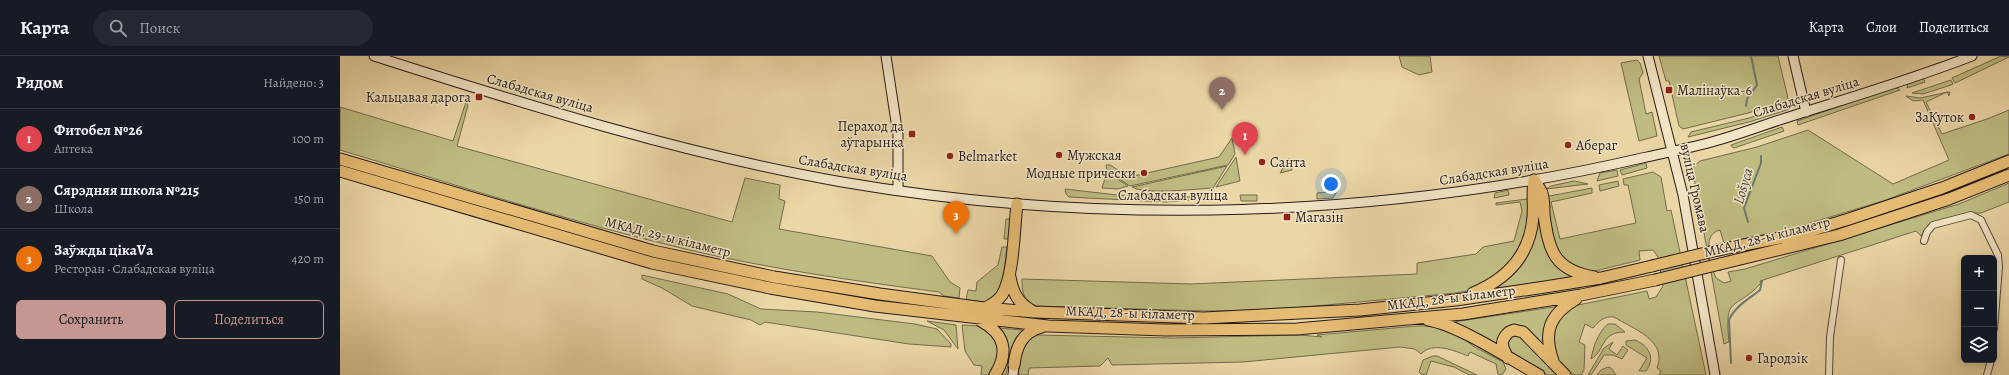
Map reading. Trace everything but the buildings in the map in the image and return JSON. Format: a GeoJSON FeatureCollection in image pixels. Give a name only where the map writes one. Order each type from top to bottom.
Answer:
{"type":"FeatureCollection","features":[{"type":"Feature","properties":{"kind":"highway","name":"МКАД, 29-ы кіламетр"},"geometry":{"type":"LineString","coordinates":[[340,159],[653,251],[774,277],[880,294],[997,309]]}},
{"type":"Feature","properties":{"kind":"highway","name":"МКАД, 28-ы кіламетр"},"geometry":{"type":"LineString","coordinates":[[997,309],[1035,312],[1204,318],[1250,317],[1360,310],[1456,300],[1601,278],[1718,250],[1800,234],[1896,204],[2009,162]]}},
{"type":"Feature","properties":{"kind":"highway","name":"МКАД, 29-ы кіламетр"},"geometry":{"type":"LineString","coordinates":[[340,171],[652,263],[770,288],[875,306],[996,321]]}},
{"type":"Feature","properties":{"kind":"highway","name":"МКАД, 28-ы кіламетр"},"geometry":{"type":"LineString","coordinates":[[996,321],[1048,326],[1165,330],[1297,329],[1418,318],[1512,307],[1655,280],[1839,235],[1900,216],[2009,175]]}},
{"type":"Feature","properties":{"kind":"highway"},"geometry":{"type":"LineString","coordinates":[[1534,180],[1542,193],[1548,239],[1553,255],[1564,266],[1573,272],[1601,278]]}},
{"type":"Feature","properties":{"kind":"highway"},"geometry":{"type":"LineString","coordinates":[[1456,300],[1487,288],[1500,280],[1517,264],[1528,244],[1531,231],[1534,180]]}},
{"type":"Feature","properties":{"kind":"highway"},"geometry":{"type":"LineString","coordinates":[[984,308],[992,305],[1002,296],[1009,275],[1016,204]]}},
{"type":"Feature","properties":{"kind":"highway"},"geometry":{"type":"LineString","coordinates":[[1009,275],[1016,297],[1021,304],[1035,312]]}},
{"type":"Feature","properties":{"kind":"highway"},"geometry":{"type":"LineString","coordinates":[[1554,364],[1548,342],[1550,325],[1561,308],[1581,295]]}},
{"type":"Feature","properties":{"kind":"highway"},"geometry":{"type":"LineString","coordinates":[[1418,318],[1442,324],[1539,375]]}},
{"type":"Feature","properties":{"kind":"highway"},"geometry":{"type":"LineString","coordinates":[[977,319],[990,326],[1000,337],[1004,351],[996,375]]}},
{"type":"Feature","properties":{"kind":"highway"},"geometry":{"type":"LineString","coordinates":[[1014,370],[1016,351],[1022,339],[1032,330],[1048,326]]}},
{"type":"Feature","properties":{"kind":"highway"},"geometry":{"type":"LineString","coordinates":[[1508,358],[1502,344],[1503,340],[1509,332],[1519,331],[1527,336],[1564,375]]}},
{"type":"Feature","properties":{"kind":"main road","name":"Слабадская вуліца"},"geometry":{"type":"LineString","coordinates":[[374,56],[481,90],[651,139],[786,171],[898,190],[1016,204],[1092,209],[1232,209],[1339,204],[1420,196],[1593,170],[1723,139],[1876,90],[1972,56]]}},
{"type":"Feature","properties":{"kind":"main road"},"geometry":{"type":"LineString","coordinates":[[886,56],[898,135],[898,190]]}},
{"type":"Feature","properties":{"kind":"main road","name":"вуліца Громава"},"geometry":{"type":"LineString","coordinates":[[1648,56],[1673,151],[1691,232],[1715,375]]}},
{"type":"Feature","properties":{"kind":"main road"},"geometry":{"type":"LineString","coordinates":[[1793,56],[1806,112]]}},
{"type":"Feature","properties":{"kind":"street"},"geometry":{"type":"LineString","coordinates":[[1924,241],[1927,232],[1933,225],[1971,215],[1978,217],[1998,255],[1999,267],[1994,327]]}},
{"type":"Feature","properties":{"kind":"street"},"geometry":{"type":"LineString","coordinates":[[1829,375],[1830,337],[1841,260]]}},
{"type":"Feature","properties":{"kind":"street"},"geometry":{"type":"LineString","coordinates":[[1987,375],[1990,363]]}},
{"type":"Feature","properties":{"kind":"shaded area"},"geometry":{"type":"Polygon","coordinates":[[[1399,56],[1430,56],[1432,72],[1419,75],[1402,67],[1399,56]]]}},
{"type":"Feature","properties":{"kind":"shaded area"},"geometry":{"type":"Polygon","coordinates":[[[1659,56],[1778,56],[1788,98],[1787,101],[1748,113],[1683,129],[1679,126],[1669,81],[1666,81],[1659,56]]]}},
{"type":"Feature","properties":{"kind":"shaded area"},"geometry":{"type":"Polygon","coordinates":[[[2001,56],[2009,57],[1955,83],[1952,78],[2001,56]]]}},
{"type":"Feature","properties":{"kind":"shaded area"},"geometry":{"type":"Polygon","coordinates":[[[1637,60],[1640,63],[1643,73],[1639,79],[1646,114],[1652,112],[1657,136],[1639,141],[1621,63],[1637,60]]]}},
{"type":"Feature","properties":{"kind":"shaded area"},"geometry":{"type":"Polygon","coordinates":[[[1923,77],[1925,82],[1907,88],[1908,83],[1923,77]]]}},
{"type":"Feature","properties":{"kind":"shaded area"},"geometry":{"type":"Polygon","coordinates":[[[1951,80],[1953,84],[1951,85],[1923,94],[1912,93],[1951,80]]]}},
{"type":"Feature","properties":{"kind":"shaded area"},"geometry":{"type":"Polygon","coordinates":[[[1895,87],[1900,90],[1798,125],[1797,121],[1895,87]]]}},
{"type":"Feature","properties":{"kind":"shaded area"},"geometry":{"type":"Polygon","coordinates":[[[1946,92],[1926,102],[1942,134],[2009,110],[2009,154],[1883,201],[1787,230],[1724,243],[1720,230],[1714,233],[1709,244],[1711,266],[1716,278],[1724,283],[1731,281],[1728,272],[1745,269],[1959,204],[2009,183],[2009,202],[1981,213],[1970,213],[1930,223],[1921,236],[1916,231],[1760,281],[1761,283],[1752,292],[1733,305],[1730,309],[1728,316],[1729,342],[1724,344],[1693,167],[1700,161],[1757,147],[1808,130],[1893,184],[1949,160],[1923,100],[1913,101],[1906,96],[1920,98],[1946,92]]]}},
{"type":"Feature","properties":{"kind":"shaded area"},"geometry":{"type":"Polygon","coordinates":[[[466,102],[468,105],[457,146],[732,222],[745,178],[780,185],[779,199],[785,201],[779,229],[932,256],[950,282],[960,288],[959,298],[944,296],[939,292],[813,274],[689,250],[557,215],[340,150],[340,107],[453,141],[466,102]]]}},
{"type":"Feature","properties":{"kind":"shaded area"},"geometry":{"type":"Polygon","coordinates":[[[1788,105],[1790,109],[1749,122],[1688,137],[1691,132],[1749,118],[1788,105]]]}},
{"type":"Feature","properties":{"kind":"shaded area"},"geometry":{"type":"Polygon","coordinates":[[[1782,127],[1784,131],[1734,148],[1731,146],[1731,145],[1782,127]]]}},
{"type":"Feature","properties":{"kind":"shaded area"},"geometry":{"type":"Polygon","coordinates":[[[1232,138],[1235,154],[1228,165],[1130,186],[1107,171],[1106,165],[1110,165],[1129,177],[1219,157],[1232,138]]]}},
{"type":"Feature","properties":{"kind":"shaded area"},"geometry":{"type":"Polygon","coordinates":[[[1236,157],[1240,181],[1216,187],[1236,157]]]}},
{"type":"Feature","properties":{"kind":"shaded area"},"geometry":{"type":"Polygon","coordinates":[[[1289,158],[1292,170],[1280,173],[1289,158]]]}},
{"type":"Feature","properties":{"kind":"shaded area"},"geometry":{"type":"Polygon","coordinates":[[[1646,163],[1647,168],[1622,175],[1620,170],[1646,163]]]}},
{"type":"Feature","properties":{"kind":"shaded area"},"geometry":{"type":"Polygon","coordinates":[[[1227,166],[1213,188],[1148,191],[1132,187],[1227,166]]]}},
{"type":"Feature","properties":{"kind":"shaded area"},"geometry":{"type":"Polygon","coordinates":[[[1617,170],[1618,176],[1597,181],[1600,173],[1617,170]]]}},
{"type":"Feature","properties":{"kind":"shaded area"},"geometry":{"type":"Polygon","coordinates":[[[1107,172],[1128,186],[1118,189],[1102,188],[1107,172]]]}},
{"type":"Feature","properties":{"kind":"shaded area"},"geometry":{"type":"Polygon","coordinates":[[[1653,172],[1661,177],[1667,211],[1671,210],[1706,375],[1659,375],[1661,371],[1657,368],[1659,358],[1658,350],[1653,343],[1647,336],[1614,317],[1607,317],[1597,323],[1593,328],[1585,324],[1579,342],[1585,345],[1584,370],[1581,375],[1572,374],[1561,367],[1558,362],[1555,356],[1550,333],[1568,307],[1647,291],[1649,299],[1656,297],[1663,286],[1658,257],[1653,250],[1639,251],[1640,260],[1587,273],[1578,271],[1556,253],[1544,197],[1592,188],[1592,193],[1551,202],[1560,239],[1636,223],[1628,185],[1624,185],[1623,179],[1653,172]]]}},
{"type":"Feature","properties":{"kind":"shaded area"},"geometry":{"type":"Polygon","coordinates":[[[1574,181],[1588,184],[1546,189],[1551,186],[1574,181]]]}},
{"type":"Feature","properties":{"kind":"shaded area"},"geometry":{"type":"Polygon","coordinates":[[[1618,181],[1619,186],[1600,191],[1599,185],[1618,181]]]}},
{"type":"Feature","properties":{"kind":"shaded area"},"geometry":{"type":"Polygon","coordinates":[[[1065,189],[1117,195],[1191,197],[1191,200],[1165,202],[1069,197],[1066,194],[1065,189]]]}},
{"type":"Feature","properties":{"kind":"shaded area"},"geometry":{"type":"Polygon","coordinates":[[[1508,190],[1509,195],[1494,198],[1495,193],[1508,190]]]}},
{"type":"Feature","properties":{"kind":"shaded area"},"geometry":{"type":"Polygon","coordinates":[[[1337,191],[1333,198],[1317,199],[1317,193],[1337,191]]]}},
{"type":"Feature","properties":{"kind":"shaded area"},"geometry":{"type":"Polygon","coordinates":[[[1240,195],[1257,195],[1257,201],[1241,201],[1240,195]]]}},
{"type":"Feature","properties":{"kind":"shaded area"},"geometry":{"type":"Polygon","coordinates":[[[1535,195],[1549,256],[1558,267],[1571,276],[1571,278],[1498,289],[1496,286],[1504,281],[1518,267],[1535,195]]]}},
{"type":"Feature","properties":{"kind":"shaded area"},"geometry":{"type":"Polygon","coordinates":[[[1527,199],[1526,237],[1507,269],[1472,290],[1456,293],[1272,310],[1207,311],[1036,306],[1028,301],[1022,288],[1022,279],[1191,284],[1417,274],[1417,263],[1476,254],[1483,247],[1514,241],[1522,211],[1520,202],[1496,205],[1496,203],[1527,199]]]}},
{"type":"Feature","properties":{"kind":"shaded area"},"geometry":{"type":"Polygon","coordinates":[[[1006,219],[1011,219],[1008,239],[1004,239],[1006,219]]]}},
{"type":"Feature","properties":{"kind":"shaded area"},"geometry":{"type":"Polygon","coordinates":[[[1002,247],[1007,247],[1002,288],[999,294],[987,302],[966,300],[968,290],[976,291],[977,282],[998,265],[1002,247]]]}},
{"type":"Feature","properties":{"kind":"shaded area"},"geometry":{"type":"Polygon","coordinates":[[[642,275],[728,294],[761,309],[817,312],[915,324],[937,329],[951,344],[951,347],[909,344],[765,322],[760,325],[751,320],[692,306],[662,288],[642,279],[642,275]]]}},
{"type":"Feature","properties":{"kind":"shaded area"},"geometry":{"type":"Polygon","coordinates":[[[1560,306],[1546,352],[1516,328],[1499,349],[1447,323],[1560,306]]]}},
{"type":"Feature","properties":{"kind":"shaded area"},"geometry":{"type":"Polygon","coordinates":[[[927,321],[956,325],[958,349],[944,330],[927,321]]]}},
{"type":"Feature","properties":{"kind":"shaded area"},"geometry":{"type":"Polygon","coordinates":[[[1608,324],[1615,324],[1625,332],[1611,335],[1607,338],[1596,355],[1591,359],[1599,336],[1604,327],[1608,324]]]}},
{"type":"Feature","properties":{"kind":"shaded area"},"geometry":{"type":"Polygon","coordinates":[[[962,325],[979,326],[990,331],[1000,351],[989,375],[981,375],[982,366],[974,365],[965,351],[962,325]]]}},
{"type":"Feature","properties":{"kind":"shaded area"},"geometry":{"type":"Polygon","coordinates":[[[1416,326],[1434,326],[1461,337],[1473,346],[1503,362],[1506,369],[1502,375],[1498,374],[1496,364],[1470,352],[1468,356],[1444,348],[1432,348],[1421,354],[1415,349],[1400,347],[1243,362],[1112,365],[1108,358],[1100,366],[1029,368],[1028,375],[1019,375],[1020,357],[1024,346],[1027,341],[1037,335],[1173,338],[1300,335],[1322,337],[1317,335],[1416,326]]]}},
{"type":"Feature","properties":{"kind":"shaded area"},"geometry":{"type":"Polygon","coordinates":[[[999,328],[1023,330],[1012,346],[1006,375],[1000,375],[1005,337],[999,328]]]}},
{"type":"Feature","properties":{"kind":"shaded area"},"geometry":{"type":"Polygon","coordinates":[[[1518,334],[1558,375],[1548,375],[1508,353],[1507,337],[1518,334]]]}},
{"type":"Feature","properties":{"kind":"shaded area"},"geometry":{"type":"Polygon","coordinates":[[[1635,340],[1644,346],[1650,353],[1650,362],[1646,371],[1639,371],[1647,358],[1626,345],[1626,341],[1635,340]]]}},
{"type":"Feature","properties":{"kind":"shaded area"},"geometry":{"type":"Polygon","coordinates":[[[1613,342],[1609,349],[1617,355],[1623,346],[1628,350],[1622,359],[1613,355],[1604,355],[1591,375],[1588,375],[1604,348],[1613,342]]]}},
{"type":"Feature","properties":{"kind":"shaded area"},"geometry":{"type":"Polygon","coordinates":[[[1437,356],[1477,375],[1469,375],[1454,367],[1431,361],[1426,375],[1421,374],[1419,372],[1423,360],[1437,356]]]}},
{"type":"Feature","properties":{"kind":"shaded area"},"geometry":{"type":"Polygon","coordinates":[[[1608,367],[1611,368],[1616,375],[1597,375],[1601,370],[1608,367]]]}},
{"type":"Feature","properties":{"kind":"waterway","name":"Lošyca"},"geometry":{"type":"LineString","coordinates":[[1746,106],[1747,99],[1757,85],[1751,56]]}},
{"type":"Feature","properties":{"kind":"waterway","name":"Lošyca"},"geometry":{"type":"LineString","coordinates":[[1748,222],[1744,208],[1761,163],[1761,156]]}},
{"type":"Feature","properties":{"kind":"waterway","name":"Lošyca"},"geometry":{"type":"LineString","coordinates":[[1731,363],[1729,320],[1739,307],[1760,290],[1762,281]]}},
{"type":"Feature","properties":{"kind":"place","name":"Малінаўка-6"},"geometry":{"type":"Point","coordinates":[1669,90]}},
{"type":"Feature","properties":{"kind":"place","name":"Кальцавая дарога"},"geometry":{"type":"Point","coordinates":[479,97]}},
{"type":"Feature","properties":{"kind":"place","name":"Сярэдняя школа №215"},"geometry":{"type":"Point","coordinates":[1222,110]}},
{"type":"Feature","properties":{"kind":"place","name":"ЗаКуток"},"geometry":{"type":"Point","coordinates":[1972,117]}},
{"type":"Feature","properties":{"kind":"place","name":"Пераход да аўтарынка"},"geometry":{"type":"Point","coordinates":[912,134]}},
{"type":"Feature","properties":{"kind":"place","name":"Абераг"},"geometry":{"type":"Point","coordinates":[1568,145]}},
{"type":"Feature","properties":{"kind":"place","name":"Мужская"},"geometry":{"type":"Point","coordinates":[1059,155]}},
{"type":"Feature","properties":{"kind":"place","name":"Фитобел №26"},"geometry":{"type":"Point","coordinates":[1245,155]}},
{"type":"Feature","properties":{"kind":"place","name":"Belmarket"},"geometry":{"type":"Point","coordinates":[950,156]}},
{"type":"Feature","properties":{"kind":"place","name":"Санта"},"geometry":{"type":"Point","coordinates":[1262,162]}},
{"type":"Feature","properties":{"kind":"place","name":"Модные прически"},"geometry":{"type":"Point","coordinates":[1144,173]}},
{"type":"Feature","properties":{"kind":"place","name":"Магазін"},"geometry":{"type":"Point","coordinates":[1287,217]}},
{"type":"Feature","properties":{"kind":"place","name":"Заўжды цікаVа"},"geometry":{"type":"Point","coordinates":[956,234]}},
{"type":"Feature","properties":{"kind":"place","name":"Гародзік"},"geometry":{"type":"Point","coordinates":[1749,358]}}]}
